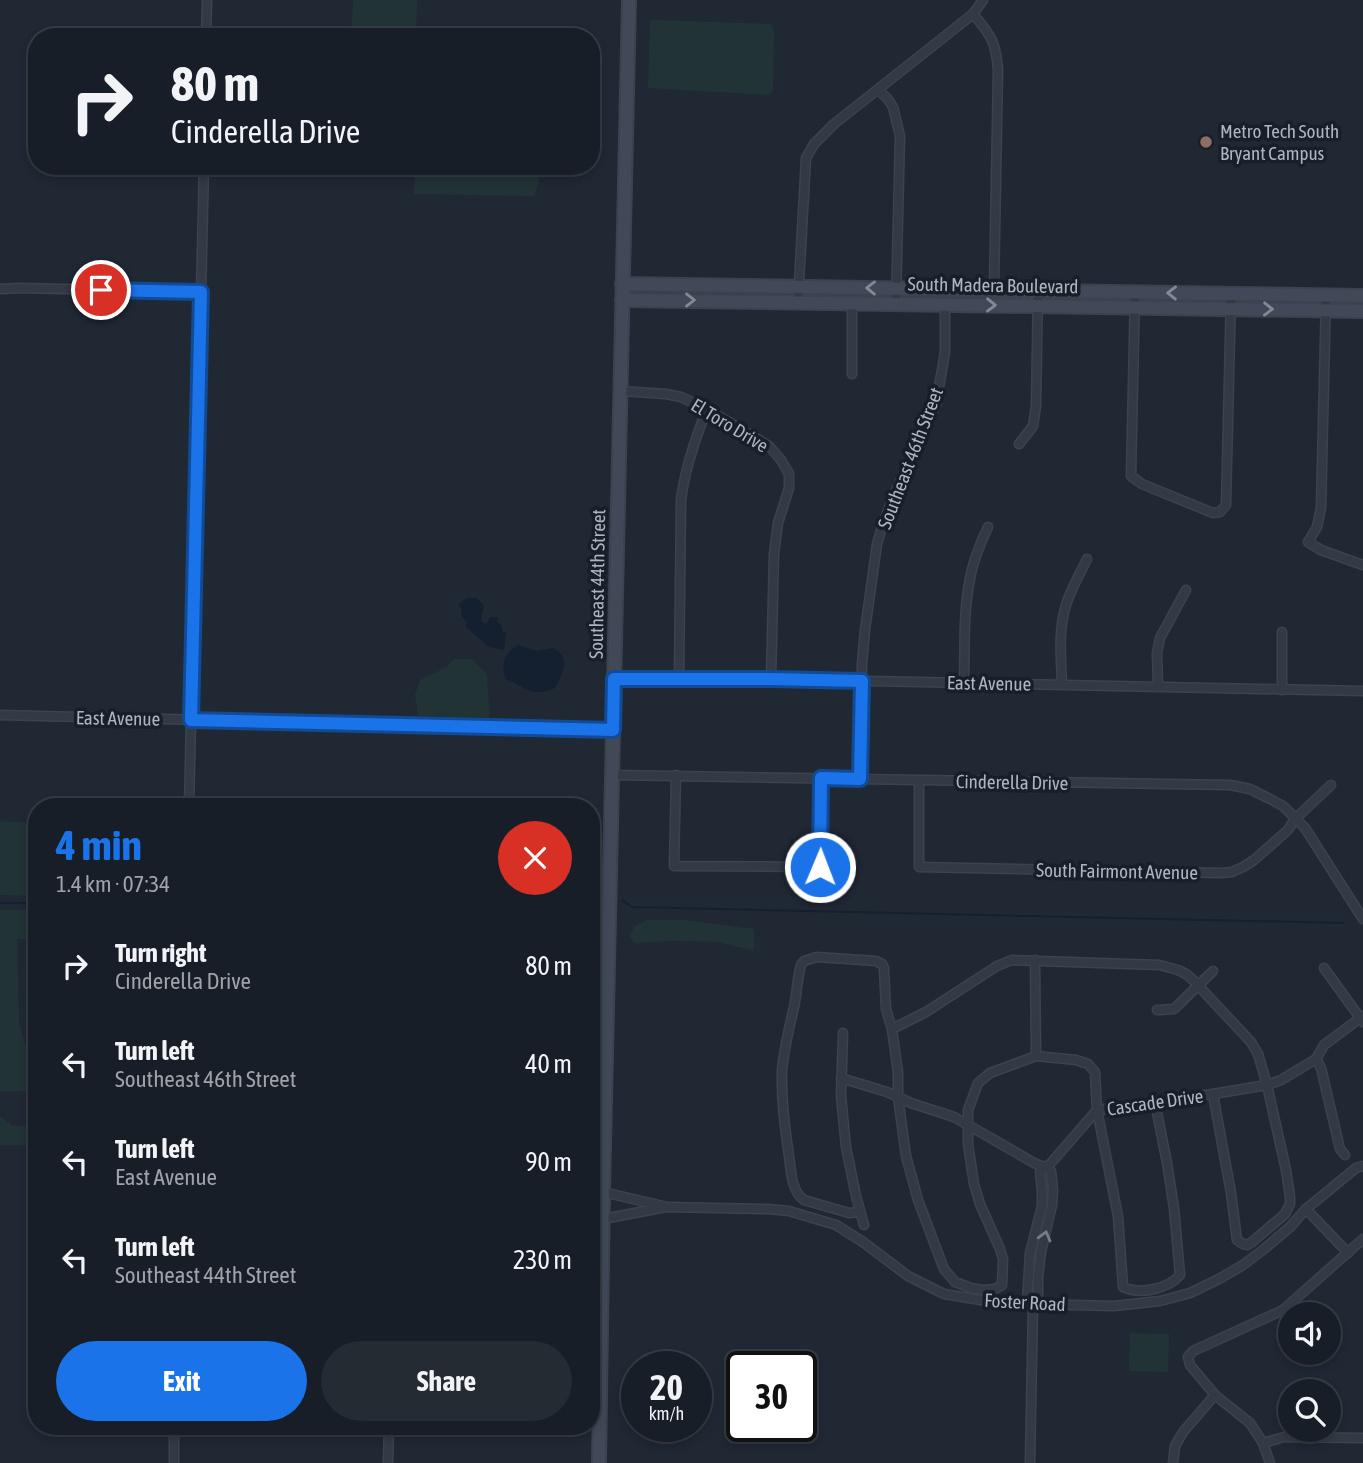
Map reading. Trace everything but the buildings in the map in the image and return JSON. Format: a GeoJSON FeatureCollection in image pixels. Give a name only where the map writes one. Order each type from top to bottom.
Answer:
{"type":"FeatureCollection","features":[{"type":"Feature","properties":{"kind":"street"},"geometry":{"type":"LineString","coordinates":[[206,28],[207,0]]}},
{"type":"Feature","properties":{"kind":"street","name":"Southeast 44th Street"},"geometry":{"type":"LineString","coordinates":[[600,1402],[629,0]]}},
{"type":"Feature","properties":{"kind":"street"},"geometry":{"type":"LineString","coordinates":[[798,301],[806,158],[814,144],[973,14],[983,0]]}},
{"type":"Feature","properties":{"kind":"street"},"geometry":{"type":"LineString","coordinates":[[973,14],[991,37],[997,51],[994,289]]}},
{"type":"Feature","properties":{"kind":"street"},"geometry":{"type":"LineString","coordinates":[[878,90],[894,107],[900,136],[896,303]]}},
{"type":"Feature","properties":{"kind":"street"},"geometry":{"type":"LineString","coordinates":[[189,798],[204,175]]}},
{"type":"Feature","properties":{"kind":"street","name":"South Madera Boulevard"},"geometry":{"type":"LineString","coordinates":[[622,284],[1363,296]]}},
{"type":"Feature","properties":{"kind":"street"},"geometry":{"type":"LineString","coordinates":[[0,289],[201,292]]}},
{"type":"Feature","properties":{"kind":"street"},"geometry":{"type":"LineString","coordinates":[[1019,444],[1033,426],[1036,406],[1038,290]]}},
{"type":"Feature","properties":{"kind":"street"},"geometry":{"type":"LineString","coordinates":[[1135,292],[1130,476],[1142,484],[1213,513],[1220,512],[1226,505],[1231,294]]}},
{"type":"Feature","properties":{"kind":"street"},"geometry":{"type":"LineString","coordinates":[[1326,296],[1321,509],[1317,527],[1308,542],[1321,550],[1363,565]]}},
{"type":"Feature","properties":{"kind":"street","name":"South Madera Boulevard"},"geometry":{"type":"LineString","coordinates":[[622,300],[1363,311]]}},
{"type":"Feature","properties":{"kind":"street"},"geometry":{"type":"LineString","coordinates":[[852,302],[852,374]]}},
{"type":"Feature","properties":{"kind":"street","name":"Southeast 46th Street"},"geometry":{"type":"LineString","coordinates":[[860,779],[865,630],[877,544],[896,490],[936,405],[945,352],[945,304]]}},
{"type":"Feature","properties":{"kind":"street","name":"El Toro Drive"},"geometry":{"type":"LineString","coordinates":[[621,391],[681,397],[708,410],[769,446],[789,474],[789,488],[778,523],[774,554],[771,679]]}},
{"type":"Feature","properties":{"kind":"street"},"geometry":{"type":"LineString","coordinates":[[678,680],[682,492],[692,446],[708,410]]}},
{"type":"Feature","properties":{"kind":"street"},"geometry":{"type":"LineString","coordinates":[[964,683],[970,579],[977,549],[988,527]]}},
{"type":"Feature","properties":{"kind":"street"},"geometry":{"type":"LineString","coordinates":[[1062,684],[1062,620],[1066,604],[1087,559]]}},
{"type":"Feature","properties":{"kind":"street"},"geometry":{"type":"LineString","coordinates":[[1158,686],[1157,653],[1160,638],[1186,590]]}},
{"type":"Feature","properties":{"kind":"street"},"geometry":{"type":"LineString","coordinates":[[1282,632],[1282,690]]}},
{"type":"Feature","properties":{"kind":"street","name":"East Avenue"},"geometry":{"type":"LineString","coordinates":[[614,679],[771,679],[1363,691]]}},
{"type":"Feature","properties":{"kind":"street","name":"East Avenue"},"geometry":{"type":"LineString","coordinates":[[0,715],[613,730]]}},
{"type":"Feature","properties":{"kind":"street","name":"Cinderella Drive"},"geometry":{"type":"LineString","coordinates":[[612,775],[1230,785],[1250,789],[1283,806],[1305,828],[1359,904],[1363,919]]}},
{"type":"Feature","properties":{"kind":"street"},"geometry":{"type":"LineString","coordinates":[[676,775],[674,866],[820,867],[821,778]]}},
{"type":"Feature","properties":{"kind":"street","name":"South Fairmont Avenue"},"geometry":{"type":"LineString","coordinates":[[919,780],[919,867],[1221,873],[1232,872],[1254,860],[1288,830],[1295,819],[1331,785]]}},
{"type":"Feature","properties":{"kind":"street"},"geometry":{"type":"LineString","coordinates":[[860,1212],[849,1213],[804,1200],[795,1187],[783,1110],[782,1069],[800,965],[804,961],[817,957],[876,961],[882,964],[886,974],[886,1009],[892,1028],[898,1097],[911,1178],[944,1269],[955,1282],[982,1290],[995,1289],[1002,1285],[1003,1259],[980,1204],[970,1164],[968,1110],[978,1083],[990,1073],[1036,1056],[1076,1060],[1088,1064],[1095,1072],[1097,1111],[1118,1216],[1123,1287],[1130,1291],[1166,1286],[1175,1281],[1180,1275],[1174,1208],[1155,1102]]}},
{"type":"Feature","properties":{"kind":"street"},"geometry":{"type":"LineString","coordinates":[[892,1028],[926,1012],[1005,963],[1020,960],[1159,965],[1186,974],[1255,1048],[1286,1170],[1290,1204],[1285,1214],[1247,1245],[1237,1240],[1213,1094]]}},
{"type":"Feature","properties":{"kind":"street"},"geometry":{"type":"LineString","coordinates":[[1035,960],[1036,1056]]}},
{"type":"Feature","properties":{"kind":"street"},"geometry":{"type":"LineString","coordinates":[[1324,968],[1362,1018]]}},
{"type":"Feature","properties":{"kind":"street"},"geometry":{"type":"LineString","coordinates":[[1157,1010],[1174,1009],[1213,971]]}},
{"type":"Feature","properties":{"kind":"street","name":"Cascade Drive"},"geometry":{"type":"LineString","coordinates":[[1045,1167],[1097,1111],[1213,1094],[1281,1080],[1316,1059],[1324,1045],[1362,1018]]}},
{"type":"Feature","properties":{"kind":"street"},"geometry":{"type":"LineString","coordinates":[[843,1033],[841,1096],[846,1147],[864,1225]]}},
{"type":"Feature","properties":{"kind":"street"},"geometry":{"type":"LineString","coordinates":[[1316,1059],[1321,1068],[1340,1149],[1345,1155]]}},
{"type":"Feature","properties":{"kind":"street"},"geometry":{"type":"LineString","coordinates":[[841,1078],[954,1117],[1045,1167],[1040,1172],[1042,1206],[1030,1253],[1033,1304],[1030,1463]]}},
{"type":"Feature","properties":{"kind":"street","name":"Foster Road"},"geometry":{"type":"LineString","coordinates":[[603,1219],[666,1207],[789,1211],[836,1225],[908,1276],[944,1294],[999,1303],[1114,1306],[1160,1301],[1190,1293],[1219,1279],[1243,1265],[1290,1227],[1306,1209],[1356,1168],[1363,1166]]}},
{"type":"Feature","properties":{"kind":"street","name":"Foster Road"},"geometry":{"type":"LineString","coordinates":[[603,1192],[666,1207]]}},
{"type":"Feature","properties":{"kind":"street"},"geometry":{"type":"LineString","coordinates":[[1306,1209],[1348,1253]]}},
{"type":"Feature","properties":{"kind":"street"},"geometry":{"type":"LineString","coordinates":[[1292,1302],[1363,1239]]}},
{"type":"Feature","properties":{"kind":"street"},"geometry":{"type":"LineString","coordinates":[[1270,1463],[1263,1443],[1250,1423],[1215,1395],[1190,1365],[1188,1357],[1193,1351],[1278,1312]]}},
{"type":"Feature","properties":{"kind":"street"},"geometry":{"type":"LineString","coordinates":[[1173,1463],[1175,1446],[1183,1432],[1215,1395]]}},
{"type":"Feature","properties":{"kind":"street"},"geometry":{"type":"LineString","coordinates":[[174,1435],[174,1463]]}},
{"type":"Feature","properties":{"kind":"street"},"geometry":{"type":"LineString","coordinates":[[388,1435],[388,1463]]}},
{"type":"Feature","properties":{"kind":"street","name":"Southeast 44th Street"},"geometry":{"type":"LineString","coordinates":[[599,1435],[599,1463]]}},
{"type":"Feature","properties":{"kind":"street"},"geometry":{"type":"LineString","coordinates":[[1263,1443],[1284,1437],[1363,1438]]}},
{"type":"Feature","properties":{"kind":"shaded area"},"geometry":{"type":"Polygon","coordinates":[[[353,0],[417,0],[416,28],[351,28],[353,0]]]}},
{"type":"Feature","properties":{"kind":"shaded area"},"geometry":{"type":"Polygon","coordinates":[[[650,21],[771,24],[774,30],[773,90],[768,95],[648,88],[650,21]]]}},
{"type":"Feature","properties":{"kind":"shaded area"},"geometry":{"type":"Polygon","coordinates":[[[415,175],[539,175],[534,196],[414,194],[415,175]]]}},
{"type":"Feature","properties":{"kind":"shaded area"},"geometry":{"type":"Polygon","coordinates":[[[454,659],[472,659],[487,674],[490,718],[418,716],[415,695],[420,680],[447,667],[454,659]]]}},
{"type":"Feature","properties":{"kind":"shaded area"},"geometry":{"type":"Polygon","coordinates":[[[0,821],[28,823],[28,896],[0,895],[0,821]]]}},
{"type":"Feature","properties":{"kind":"shaded area"},"geometry":{"type":"Polygon","coordinates":[[[0,910],[28,910],[28,939],[17,939],[19,1022],[28,1055],[28,1091],[0,1091],[0,910]]]}},
{"type":"Feature","properties":{"kind":"shaded area"},"geometry":{"type":"Polygon","coordinates":[[[647,920],[684,920],[754,929],[754,951],[718,942],[634,943],[630,936],[634,927],[647,920]]]}},
{"type":"Feature","properties":{"kind":"shaded area"},"geometry":{"type":"Polygon","coordinates":[[[0,1116],[13,1126],[28,1127],[28,1145],[0,1145],[0,1116]]]}},
{"type":"Feature","properties":{"kind":"shaded area"},"geometry":{"type":"Polygon","coordinates":[[[1130,1333],[1169,1334],[1168,1372],[1129,1371],[1130,1333]]]}},
{"type":"Feature","properties":{"kind":"water"},"geometry":{"type":"Polygon","coordinates":[[[467,598],[476,598],[484,605],[481,619],[483,623],[487,623],[490,617],[498,617],[497,622],[503,633],[506,631],[504,650],[489,647],[465,626],[467,623],[461,615],[462,609],[458,606],[467,598]]]}},
{"type":"Feature","properties":{"kind":"water"},"geometry":{"type":"Polygon","coordinates":[[[518,645],[537,651],[553,648],[559,652],[564,666],[555,688],[534,692],[506,679],[505,659],[518,645]]]}},
{"type":"Feature","properties":{"kind":"waterway"},"geometry":{"type":"LineString","coordinates":[[622,900],[632,907],[1343,923]]}},
{"type":"Feature","properties":{"kind":"waterway"},"geometry":{"type":"LineString","coordinates":[[0,903],[28,903]]}},
{"type":"Feature","properties":{"kind":"place","name":"Metro Tech South Bryant Campus"},"geometry":{"type":"Point","coordinates":[1206,142]}},
{"type":"Feature","properties":{"kind":"route"},"geometry":{"type":"LineString","coordinates":[[101,290],[201,292],[191,720],[613,730],[614,679],[862,681],[860,779],[821,778],[820,867]]}}]}
